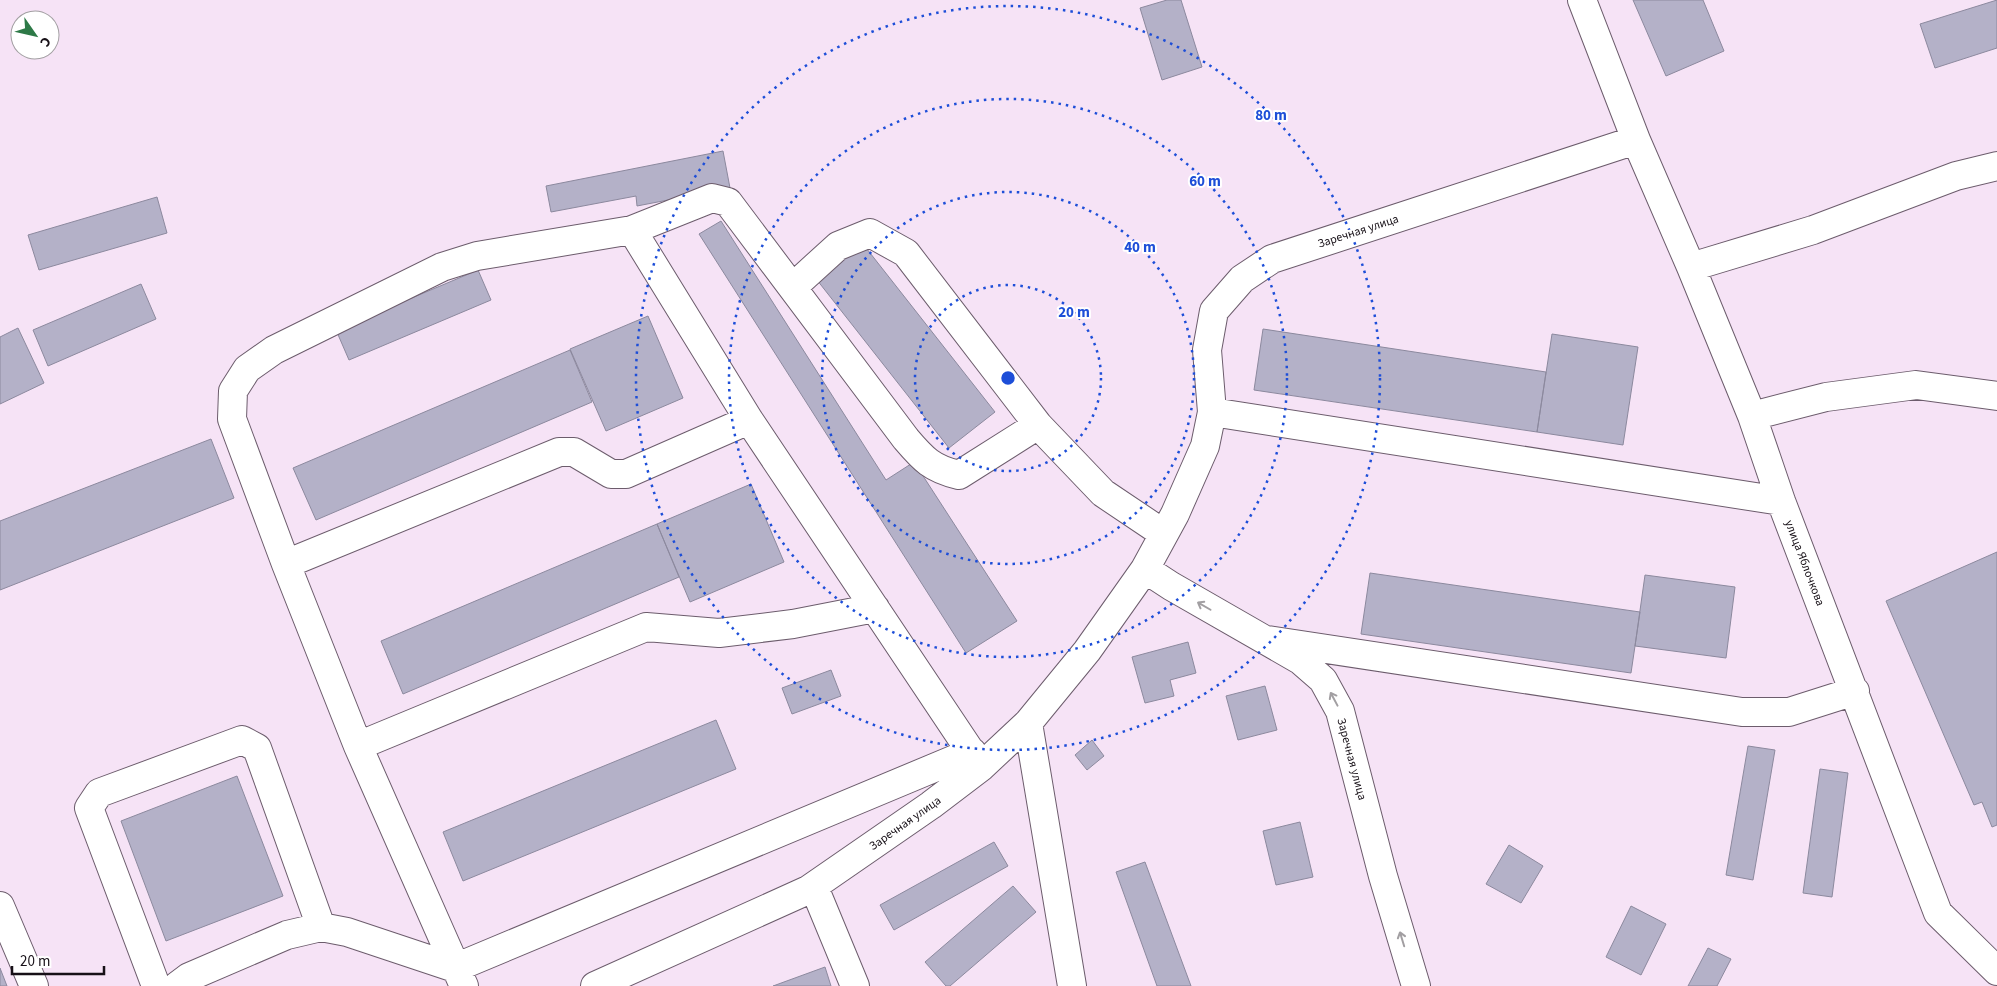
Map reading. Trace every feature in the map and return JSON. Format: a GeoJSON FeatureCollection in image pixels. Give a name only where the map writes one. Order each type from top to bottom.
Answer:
{"type":"FeatureCollection","features":[{"type":"Feature","properties":{"kind":"street"},"geometry":{"type":"LineString","coordinates":[[1582,0],[1636,140]]}},
{"type":"Feature","properties":{"kind":"street","name":"улица Яблочкова"},"geometry":{"type":"LineString","coordinates":[[1636,140],[1691,266],[1752,416],[1781,501],[1938,913],[1997,971]]}},
{"type":"Feature","properties":{"kind":"street","name":"Заречная улица"},"geometry":{"type":"LineString","coordinates":[[595,986],[814,887],[931,805],[977,759],[1028,724],[1087,650],[1145,569],[1164,534],[1205,446],[1212,412],[1207,350],[1214,311],[1242,279],[1272,259],[1636,140]]}},
{"type":"Feature","properties":{"kind":"street"},"geometry":{"type":"LineString","coordinates":[[1691,266],[1813,230],[1956,176],[1997,166]]}},
{"type":"Feature","properties":{"kind":"street"},"geometry":{"type":"LineString","coordinates":[[459,977],[358,746],[286,564],[232,419],[233,391],[247,369],[274,350],[442,267],[477,256],[632,230],[712,198],[728,202],[906,438],[923,458],[941,471],[959,475],[1038,425]]}},
{"type":"Feature","properties":{"kind":"street"},"geometry":{"type":"LineString","coordinates":[[177,986],[189,977],[287,935],[321,926],[347,932],[459,977],[977,759],[750,420],[632,230]]}},
{"type":"Feature","properties":{"kind":"street"},"geometry":{"type":"LineString","coordinates":[[793,287],[838,246],[870,234],[906,253],[1038,425],[1103,493],[1164,534]]}},
{"type":"Feature","properties":{"kind":"street"},"geometry":{"type":"LineString","coordinates":[[1752,416],[1826,397],[1916,385],[1997,396]]}},
{"type":"Feature","properties":{"kind":"street"},"geometry":{"type":"LineString","coordinates":[[1212,412],[1781,501]]}},
{"type":"Feature","properties":{"kind":"street"},"geometry":{"type":"LineString","coordinates":[[286,564],[560,452],[574,452],[611,474],[626,474],[750,420]]}},
{"type":"Feature","properties":{"kind":"street","name":"Заречная улица"},"geometry":{"type":"LineString","coordinates":[[1145,569],[1170,586],[1300,660],[1323,680],[1340,711],[1383,876],[1416,986]]}},
{"type":"Feature","properties":{"kind":"street"},"geometry":{"type":"LineString","coordinates":[[358,746],[646,627],[718,633],[793,624],[875,608]]}},
{"type":"Feature","properties":{"kind":"street"},"geometry":{"type":"LineString","coordinates":[[1267,640],[1742,712],[1789,712],[1855,691]]}},
{"type":"Feature","properties":{"kind":"street"},"geometry":{"type":"LineString","coordinates":[[1028,724],[1072,986]]}},
{"type":"Feature","properties":{"kind":"street"},"geometry":{"type":"LineString","coordinates":[[156,986],[89,808],[99,793],[242,740],[257,748],[321,926]]}},
{"type":"Feature","properties":{"kind":"street"},"geometry":{"type":"LineString","coordinates":[[814,887],[855,986]]}},
{"type":"Feature","properties":{"kind":"street"},"geometry":{"type":"LineString","coordinates":[[0,906],[34,986]]}},
{"type":"Feature","properties":{"kind":"building"},"geometry":{"type":"Polygon","coordinates":[[[1167,0],[1181,0],[1202,67],[1162,80],[1140,8],[1167,0]]]}},
{"type":"Feature","properties":{"kind":"building"},"geometry":{"type":"Polygon","coordinates":[[[1633,0],[1703,0],[1724,51],[1666,76],[1633,0]]]}},
{"type":"Feature","properties":{"kind":"building"},"geometry":{"type":"Polygon","coordinates":[[[1997,0],[1997,48],[1935,68],[1920,24],[1997,0]]]}},
{"type":"Feature","properties":{"kind":"building"},"geometry":{"type":"Polygon","coordinates":[[[723,151],[730,188],[637,206],[636,196],[551,212],[546,186],[723,151]]]}},
{"type":"Feature","properties":{"kind":"building"},"geometry":{"type":"Polygon","coordinates":[[[157,197],[167,233],[39,270],[28,235],[157,197]]]}},
{"type":"Feature","properties":{"kind":"building"},"geometry":{"type":"Polygon","coordinates":[[[721,221],[886,480],[914,462],[1017,621],[966,653],[699,234],[721,221]]]}},
{"type":"Feature","properties":{"kind":"building"},"geometry":{"type":"Polygon","coordinates":[[[863,244],[995,412],[949,448],[817,280],[863,244]]]}},
{"type":"Feature","properties":{"kind":"building"},"geometry":{"type":"Polygon","coordinates":[[[478,270],[491,300],[349,360],[336,330],[478,270]]]}},
{"type":"Feature","properties":{"kind":"building"},"geometry":{"type":"Polygon","coordinates":[[[141,284],[156,319],[48,366],[33,330],[141,284]]]}},
{"type":"Feature","properties":{"kind":"building"},"geometry":{"type":"Polygon","coordinates":[[[648,316],[683,398],[606,431],[570,349],[648,316]]]}},
{"type":"Feature","properties":{"kind":"building"},"geometry":{"type":"Polygon","coordinates":[[[18,328],[44,383],[0,404],[0,337],[18,328]]]}},
{"type":"Feature","properties":{"kind":"building"},"geometry":{"type":"Polygon","coordinates":[[[1263,329],[1546,372],[1537,432],[1254,390],[1263,329]]]}},
{"type":"Feature","properties":{"kind":"building"},"geometry":{"type":"Polygon","coordinates":[[[1552,334],[1638,347],[1623,445],[1537,432],[1552,334]]]}},
{"type":"Feature","properties":{"kind":"building"},"geometry":{"type":"Polygon","coordinates":[[[570,350],[592,402],[316,520],[293,468],[570,350]]]}},
{"type":"Feature","properties":{"kind":"building"},"geometry":{"type":"Polygon","coordinates":[[[211,439],[234,498],[0,590],[0,521],[211,439]]]}},
{"type":"Feature","properties":{"kind":"building"},"geometry":{"type":"Polygon","coordinates":[[[751,484],[784,562],[690,602],[657,524],[751,484]]]}},
{"type":"Feature","properties":{"kind":"building"},"geometry":{"type":"Polygon","coordinates":[[[657,524],[679,577],[403,694],[381,641],[657,524]]]}},
{"type":"Feature","properties":{"kind":"building"},"geometry":{"type":"Polygon","coordinates":[[[1997,552],[1997,825],[1992,827],[1982,802],[1974,805],[1886,601],[1997,552]]]}},
{"type":"Feature","properties":{"kind":"building"},"geometry":{"type":"Polygon","coordinates":[[[1370,573],[1640,612],[1631,673],[1361,634],[1370,573]]]}},
{"type":"Feature","properties":{"kind":"building"},"geometry":{"type":"Polygon","coordinates":[[[1645,575],[1735,587],[1726,658],[1635,646],[1645,575]]]}},
{"type":"Feature","properties":{"kind":"building"},"geometry":{"type":"Polygon","coordinates":[[[1188,642],[1196,673],[1170,680],[1174,696],[1145,703],[1132,657],[1188,642]]]}},
{"type":"Feature","properties":{"kind":"building"},"geometry":{"type":"Polygon","coordinates":[[[831,670],[841,696],[792,714],[782,688],[831,670]]]}},
{"type":"Feature","properties":{"kind":"building"},"geometry":{"type":"Polygon","coordinates":[[[1265,686],[1277,730],[1238,740],[1226,696],[1265,686]]]}},
{"type":"Feature","properties":{"kind":"building"},"geometry":{"type":"Polygon","coordinates":[[[716,720],[736,769],[463,881],[443,832],[716,720]]]}},
{"type":"Feature","properties":{"kind":"building"},"geometry":{"type":"Polygon","coordinates":[[[1092,740],[1104,756],[1087,770],[1075,755],[1092,740]]]}},
{"type":"Feature","properties":{"kind":"building"},"geometry":{"type":"Polygon","coordinates":[[[1748,746],[1775,750],[1753,880],[1726,875],[1748,746]]]}},
{"type":"Feature","properties":{"kind":"building"},"geometry":{"type":"Polygon","coordinates":[[[1820,769],[1848,773],[1832,897],[1803,893],[1820,769]]]}},
{"type":"Feature","properties":{"kind":"building"},"geometry":{"type":"Polygon","coordinates":[[[237,776],[283,896],[166,941],[121,821],[237,776]]]}},
{"type":"Feature","properties":{"kind":"building"},"geometry":{"type":"Polygon","coordinates":[[[1300,822],[1313,877],[1276,885],[1263,831],[1300,822]]]}},
{"type":"Feature","properties":{"kind":"building"},"geometry":{"type":"Polygon","coordinates":[[[994,842],[1008,866],[894,930],[880,905],[994,842]]]}},
{"type":"Feature","properties":{"kind":"building"},"geometry":{"type":"Polygon","coordinates":[[[1509,845],[1543,866],[1521,903],[1486,884],[1509,845]]]}},
{"type":"Feature","properties":{"kind":"building"},"geometry":{"type":"Polygon","coordinates":[[[1145,862],[1191,986],[1157,986],[1116,872],[1145,862]]]}},
{"type":"Feature","properties":{"kind":"building"},"geometry":{"type":"Polygon","coordinates":[[[1013,886],[1036,912],[950,986],[946,986],[925,962],[1013,886]]]}},
{"type":"Feature","properties":{"kind":"building"},"geometry":{"type":"Polygon","coordinates":[[[1631,906],[1666,924],[1641,975],[1606,957],[1631,906]]]}},
{"type":"Feature","properties":{"kind":"building"},"geometry":{"type":"Polygon","coordinates":[[[1708,948],[1731,959],[1717,986],[1688,986],[1708,948]]]}},
{"type":"Feature","properties":{"kind":"building"},"geometry":{"type":"Polygon","coordinates":[[[825,967],[831,986],[773,986],[825,967]]]}},
{"type":"Feature","properties":{"kind":"building"},"geometry":{"type":"Polygon","coordinates":[[[0,968],[7,986],[0,986],[0,968]]]}}]}
